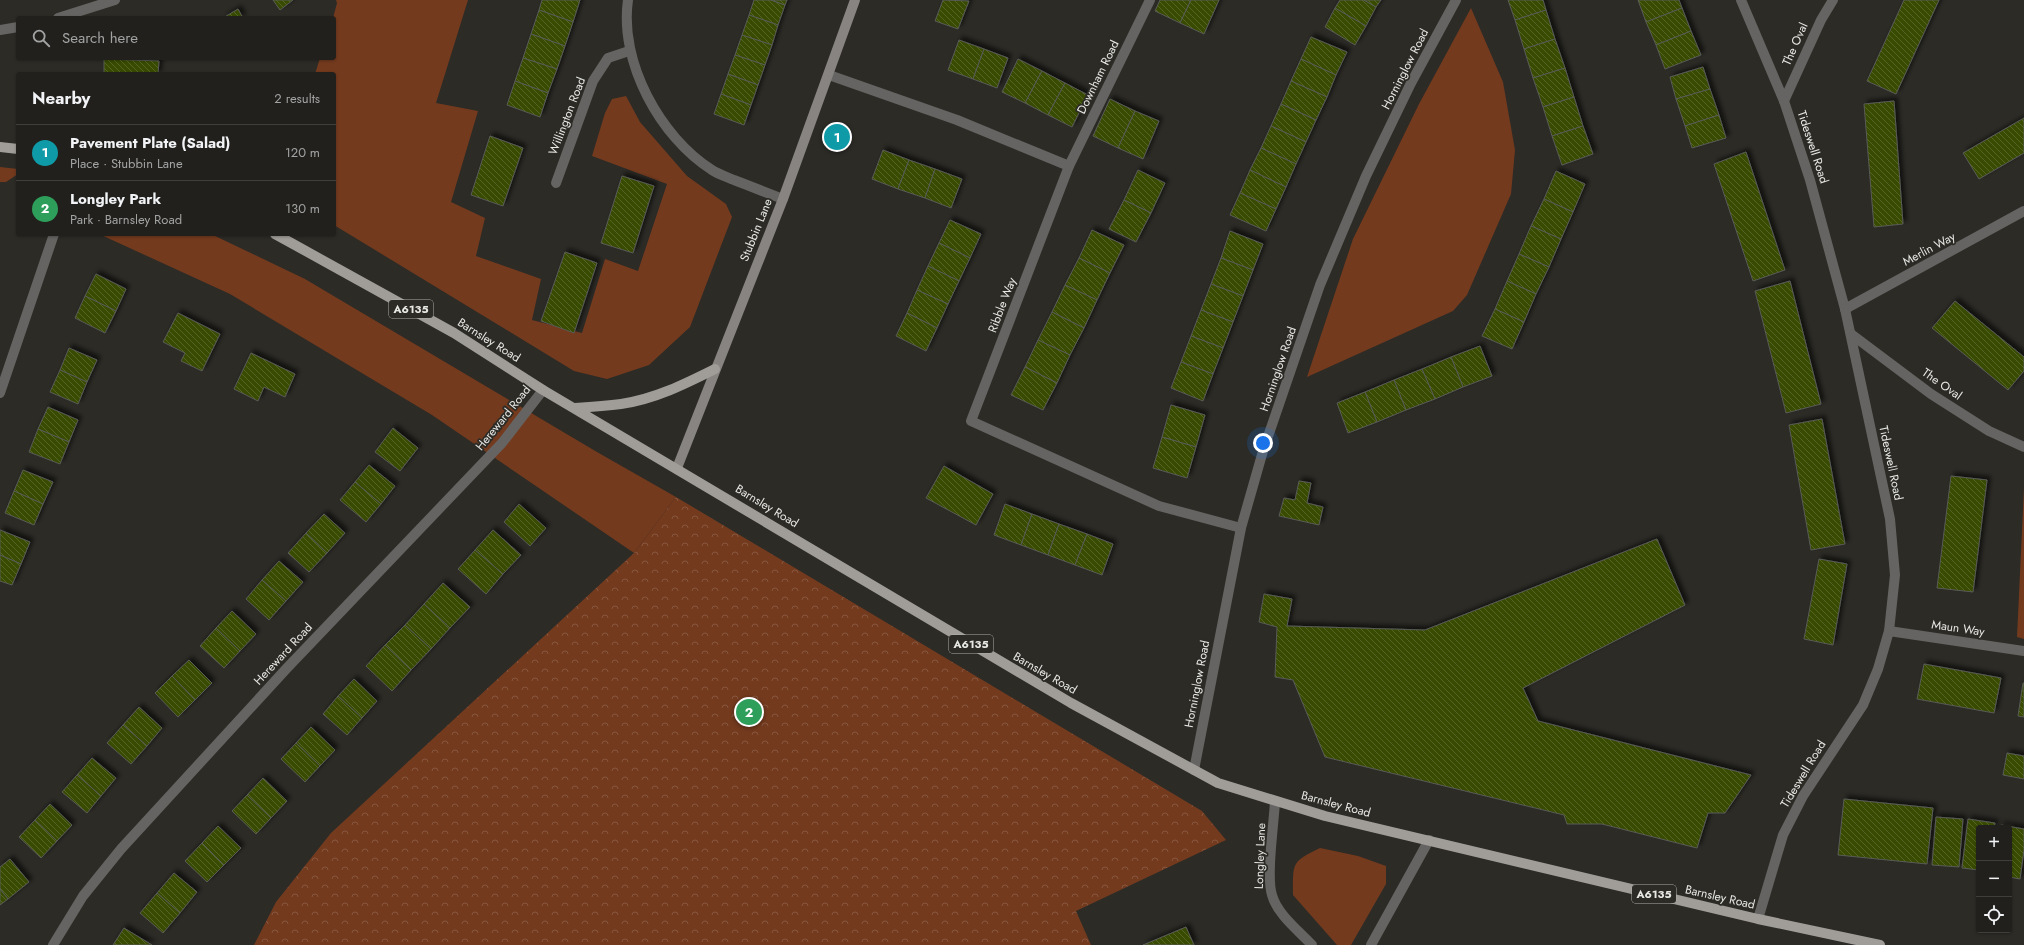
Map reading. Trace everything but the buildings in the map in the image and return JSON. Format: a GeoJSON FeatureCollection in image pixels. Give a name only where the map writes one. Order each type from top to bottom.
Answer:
{"type":"FeatureCollection","features":[{"type":"Feature","properties":{"kind":"main road","name":"Stubbin Lane"},"geometry":{"type":"LineString","coordinates":[[677,468],[783,199],[855,0]]}},
{"type":"Feature","properties":{"kind":"main road"},"geometry":{"type":"LineString","coordinates":[[0,147],[16,149]]}},
{"type":"Feature","properties":{"kind":"main road","name":"Barnsley Road"},"geometry":{"type":"LineString","coordinates":[[279,236],[454,333],[543,390],[1004,663],[1108,724],[1218,783],[1325,816],[1758,919],[1880,945]]}},
{"type":"Feature","properties":{"kind":"main road"},"geometry":{"type":"LineString","coordinates":[[575,408],[622,404],[657,396],[684,385],[715,369]]}},
{"type":"Feature","properties":{"kind":"street"},"geometry":{"type":"LineString","coordinates":[[64,16],[115,0]]}},
{"type":"Feature","properties":{"kind":"street"},"geometry":{"type":"LineString","coordinates":[[628,0],[626,14],[630,51],[658,115],[681,146],[712,171],[783,199]]}},
{"type":"Feature","properties":{"kind":"street","name":"Downham Road"},"geometry":{"type":"LineString","coordinates":[[1069,166],[1150,0]]}},
{"type":"Feature","properties":{"kind":"street","name":"Horninglow Road"},"geometry":{"type":"LineString","coordinates":[[1194,770],[1241,528],[1263,450],[1320,284],[1366,176],[1411,83],[1456,0]]}},
{"type":"Feature","properties":{"kind":"street","name":"Tideswell Road"},"geometry":{"type":"LineString","coordinates":[[1741,0],[1784,101],[1810,180],[1845,309],[1890,519],[1895,575],[1889,631],[1878,669],[1863,705],[1803,796],[1783,835],[1758,919]]}},
{"type":"Feature","properties":{"kind":"street","name":"The Oval"},"geometry":{"type":"LineString","coordinates":[[1784,101],[1820,20],[1833,0]]}},
{"type":"Feature","properties":{"kind":"street"},"geometry":{"type":"LineString","coordinates":[[0,30],[16,27]]}},
{"type":"Feature","properties":{"kind":"street","name":"Willington Road"},"geometry":{"type":"LineString","coordinates":[[556,183],[593,81],[608,58],[630,51]]}},
{"type":"Feature","properties":{"kind":"street"},"geometry":{"type":"LineString","coordinates":[[828,76],[957,120],[1069,166]]}},
{"type":"Feature","properties":{"kind":"street","name":"Ribble Way"},"geometry":{"type":"LineString","coordinates":[[1069,166],[971,421],[1159,506],[1241,528]]}},
{"type":"Feature","properties":{"kind":"street","name":"Merlin Way"},"geometry":{"type":"LineString","coordinates":[[1845,309],[2024,211]]}},
{"type":"Feature","properties":{"kind":"street"},"geometry":{"type":"LineString","coordinates":[[0,393],[53,236]]}},
{"type":"Feature","properties":{"kind":"street","name":"The Oval"},"geometry":{"type":"LineString","coordinates":[[1851,334],[1931,394],[1989,431],[2024,447]]}},
{"type":"Feature","properties":{"kind":"street","name":"Hereward Road"},"geometry":{"type":"LineString","coordinates":[[53,945],[83,896],[122,849],[287,668],[502,443],[543,390]]}},
{"type":"Feature","properties":{"kind":"street","name":"Maun Way"},"geometry":{"type":"LineString","coordinates":[[1889,631],[2024,651]]}},
{"type":"Feature","properties":{"kind":"street","name":"Longley Lane"},"geometry":{"type":"LineString","coordinates":[[1275,801],[1270,870],[1272,895],[1281,911],[1312,945]]}},
{"type":"Feature","properties":{"kind":"street"},"geometry":{"type":"LineString","coordinates":[[1371,945],[1429,840]]}},
{"type":"Feature","properties":{"kind":"green space"},"geometry":{"type":"Polygon","coordinates":[[[336,0],[468,0],[436,103],[478,111],[451,202],[485,218],[476,256],[541,279],[532,320],[582,333],[605,259],[638,271],[667,184],[592,156],[605,113],[612,99],[626,96],[640,122],[687,176],[726,204],[732,217],[690,327],[649,365],[607,379],[574,371],[336,226],[336,72],[316,72],[319,60],[336,60],[336,16],[334,16],[337,3],[336,0]]]}},
{"type":"Feature","properties":{"kind":"green space"},"geometry":{"type":"Polygon","coordinates":[[[1471,8],[1503,82],[1515,150],[1511,194],[1467,295],[1453,311],[1307,377],[1353,239],[1419,104],[1471,8]]]}},
{"type":"Feature","properties":{"kind":"green space"},"geometry":{"type":"Polygon","coordinates":[[[0,167],[16,169],[16,175],[6,182],[0,182],[0,167]]]}},
{"type":"Feature","properties":{"kind":"green space"},"geometry":{"type":"Polygon","coordinates":[[[103,236],[215,236],[305,279],[597,452],[676,497],[634,553],[432,415],[230,294],[103,236]]]}},
{"type":"Feature","properties":{"kind":"green space"},"geometry":{"type":"Polygon","coordinates":[[[2024,488],[2024,639],[2017,637],[2024,488]]]}},
{"type":"Feature","properties":{"kind":"green space"},"geometry":{"type":"Polygon","coordinates":[[[676,497],[1202,811],[1226,840],[1076,911],[1091,945],[254,945],[276,902],[331,833],[634,553],[676,497]]]}},
{"type":"Feature","properties":{"kind":"green space"},"geometry":{"type":"Polygon","coordinates":[[[1320,848],[1358,856],[1386,866],[1386,884],[1351,945],[1337,945],[1293,895],[1293,876],[1296,865],[1304,857],[1320,848]]]}},
{"type":"Feature","properties":{"kind":"place","name":"Pavement Plate (Salad)"},"geometry":{"type":"Point","coordinates":[837,137]}},
{"type":"Feature","properties":{"kind":"place","name":"Longley Park"},"geometry":{"type":"Point","coordinates":[749,712]}}]}
